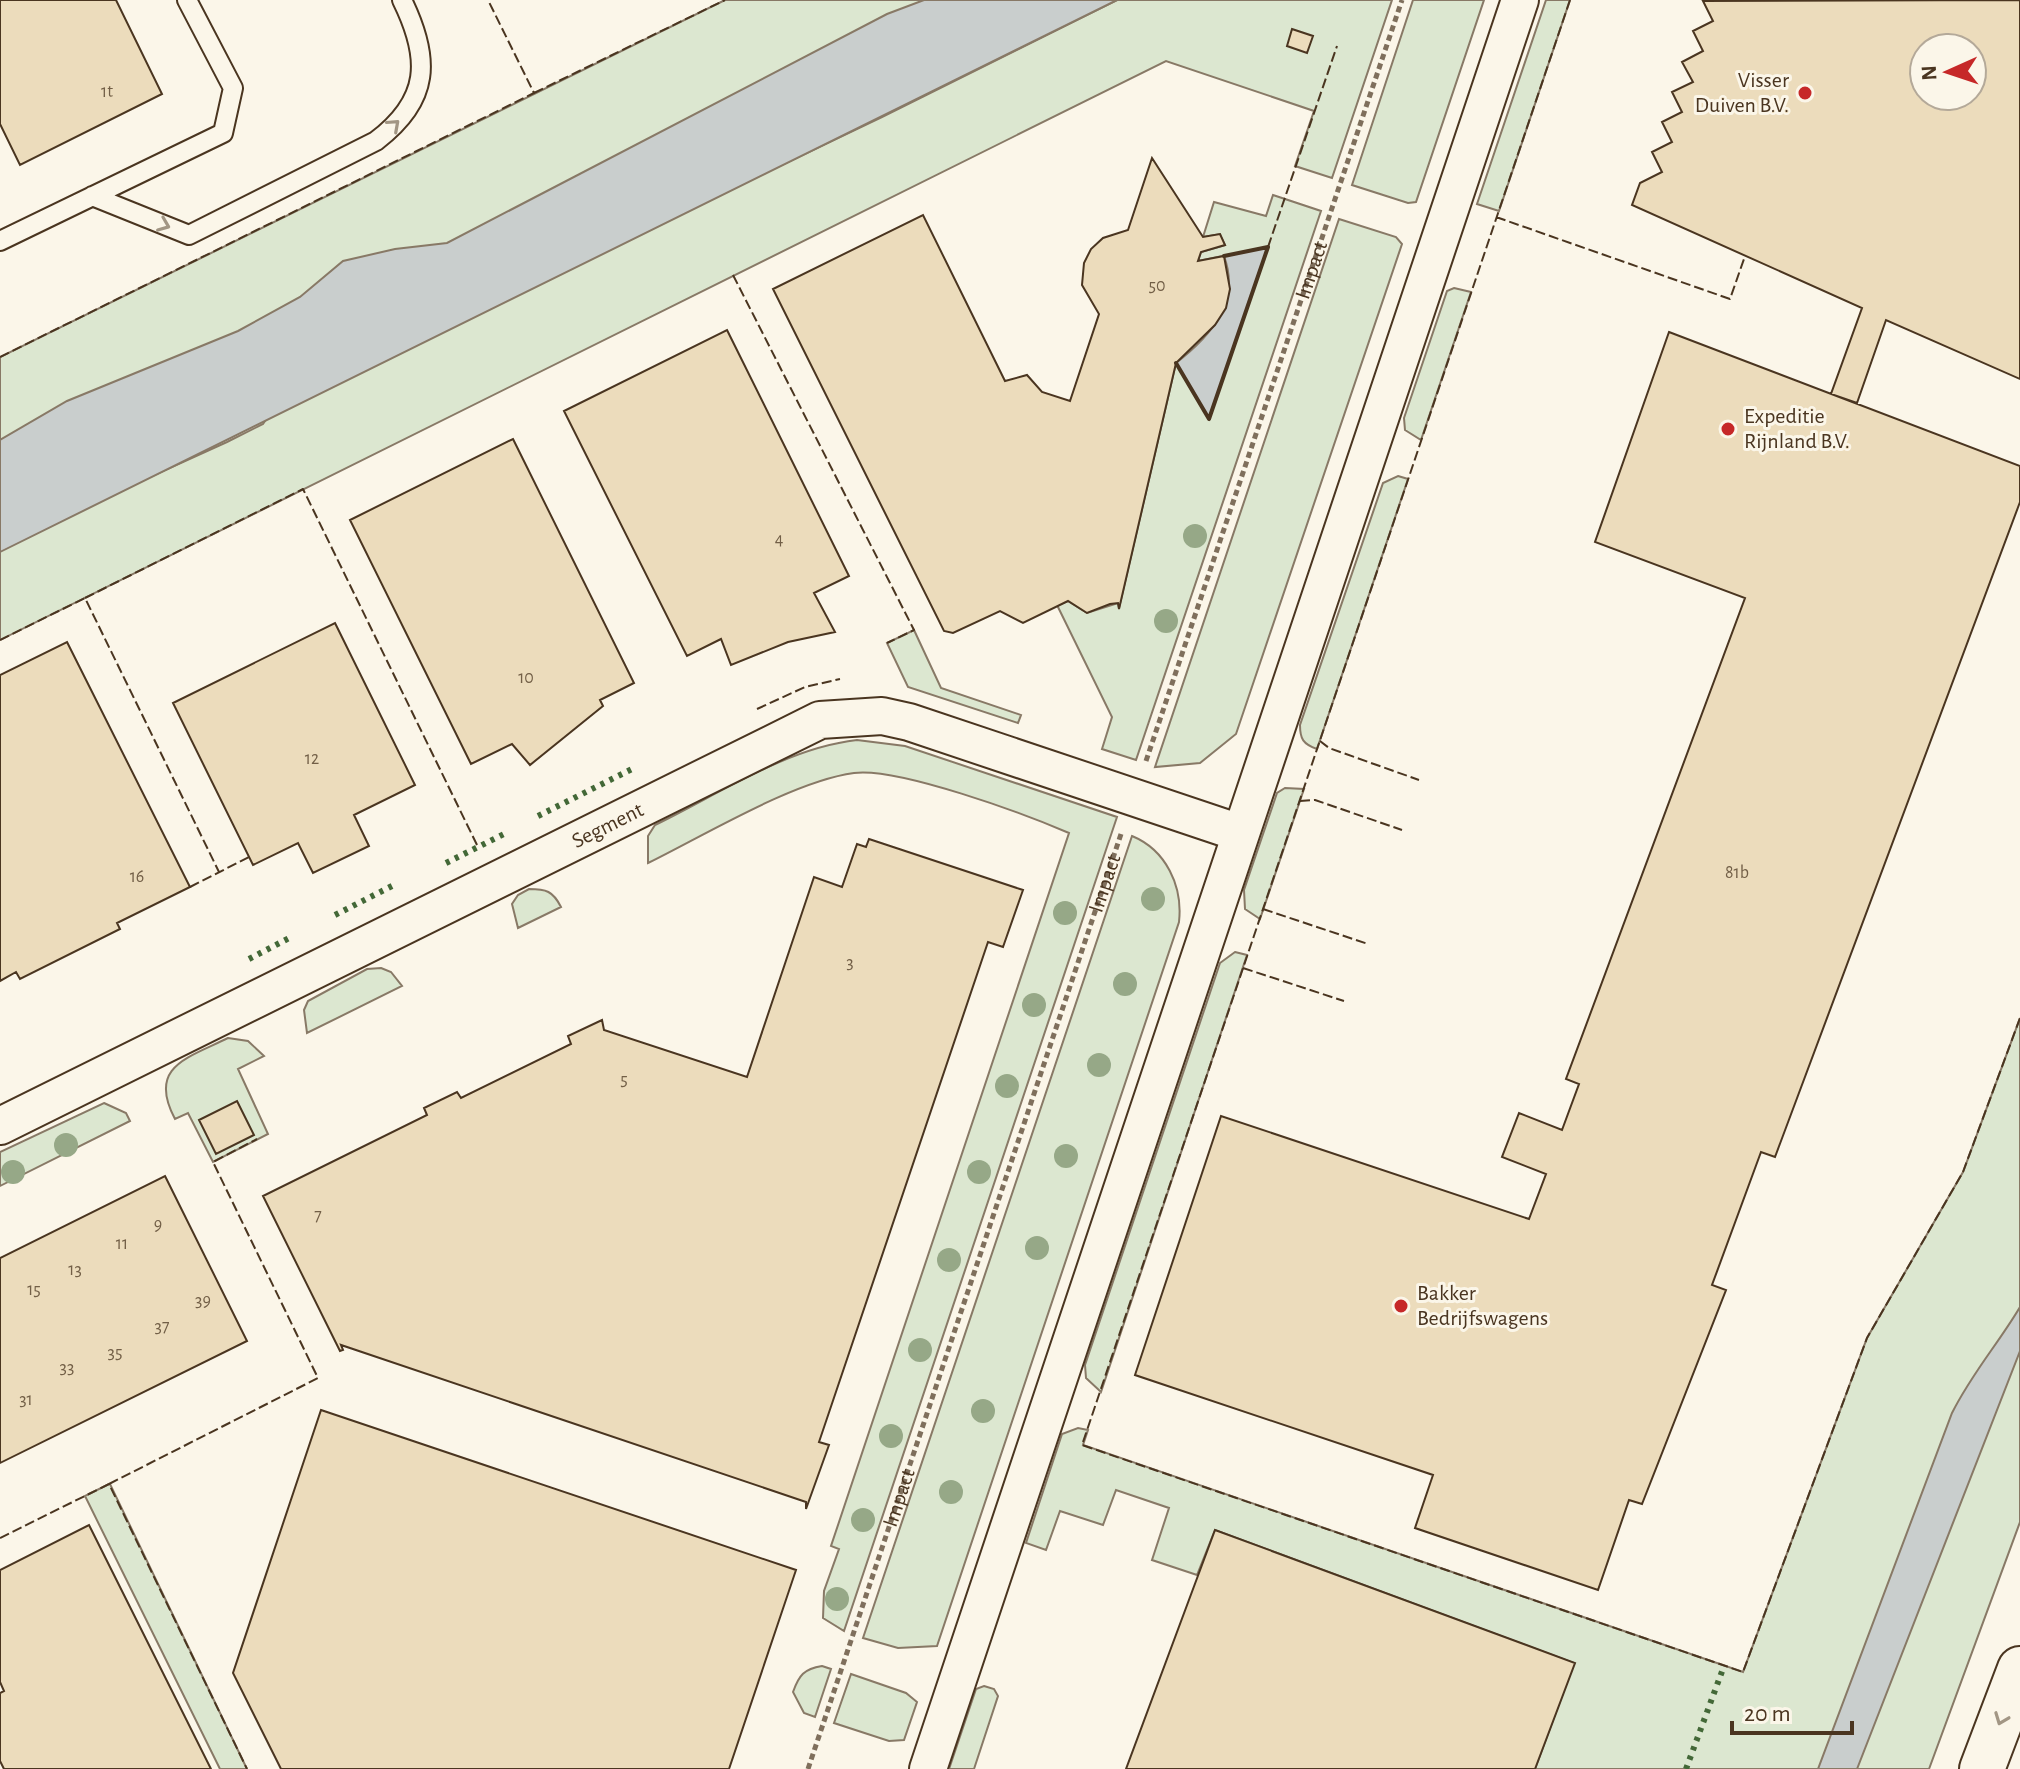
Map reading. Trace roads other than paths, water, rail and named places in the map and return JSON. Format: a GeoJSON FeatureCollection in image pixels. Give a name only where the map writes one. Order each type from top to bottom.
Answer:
{"type":"FeatureCollection","features":[{"type":"Feature","properties":{"kind":"highway"},"geometry":{"type":"LineString","coordinates":[[1982,1769],[2020,1669]]}},
{"type":"Feature","properties":{"kind":"street"},"geometry":{"type":"LineString","coordinates":[[928,1769],[1520,0]]}},
{"type":"Feature","properties":{"kind":"street","name":"Segment"},"geometry":{"type":"LineString","coordinates":[[0,1126],[820,720],[882,716],[909,722],[1240,833]]}},
{"type":"Feature","properties":{"kind":"lane"},"geometry":{"type":"LineString","coordinates":[[0,241],[223,133],[233,88],[187,0]]}},
{"type":"Feature","properties":{"kind":"lane"},"geometry":{"type":"LineString","coordinates":[[92,196],[189,235],[376,141],[400,123],[417,97],[423,57],[416,27],[402,0]]}},
{"type":"Feature","properties":{"kind":"place","name":"Visser Duiven B.V."},"geometry":{"type":"Point","coordinates":[1805,93]}},
{"type":"Feature","properties":{"kind":"place","name":"Expeditie Rijnland B.V."},"geometry":{"type":"Point","coordinates":[1728,429]}},
{"type":"Feature","properties":{"kind":"place","name":"Bakker Bedrijfswagens"},"geometry":{"type":"Point","coordinates":[1401,1306]}}]}
